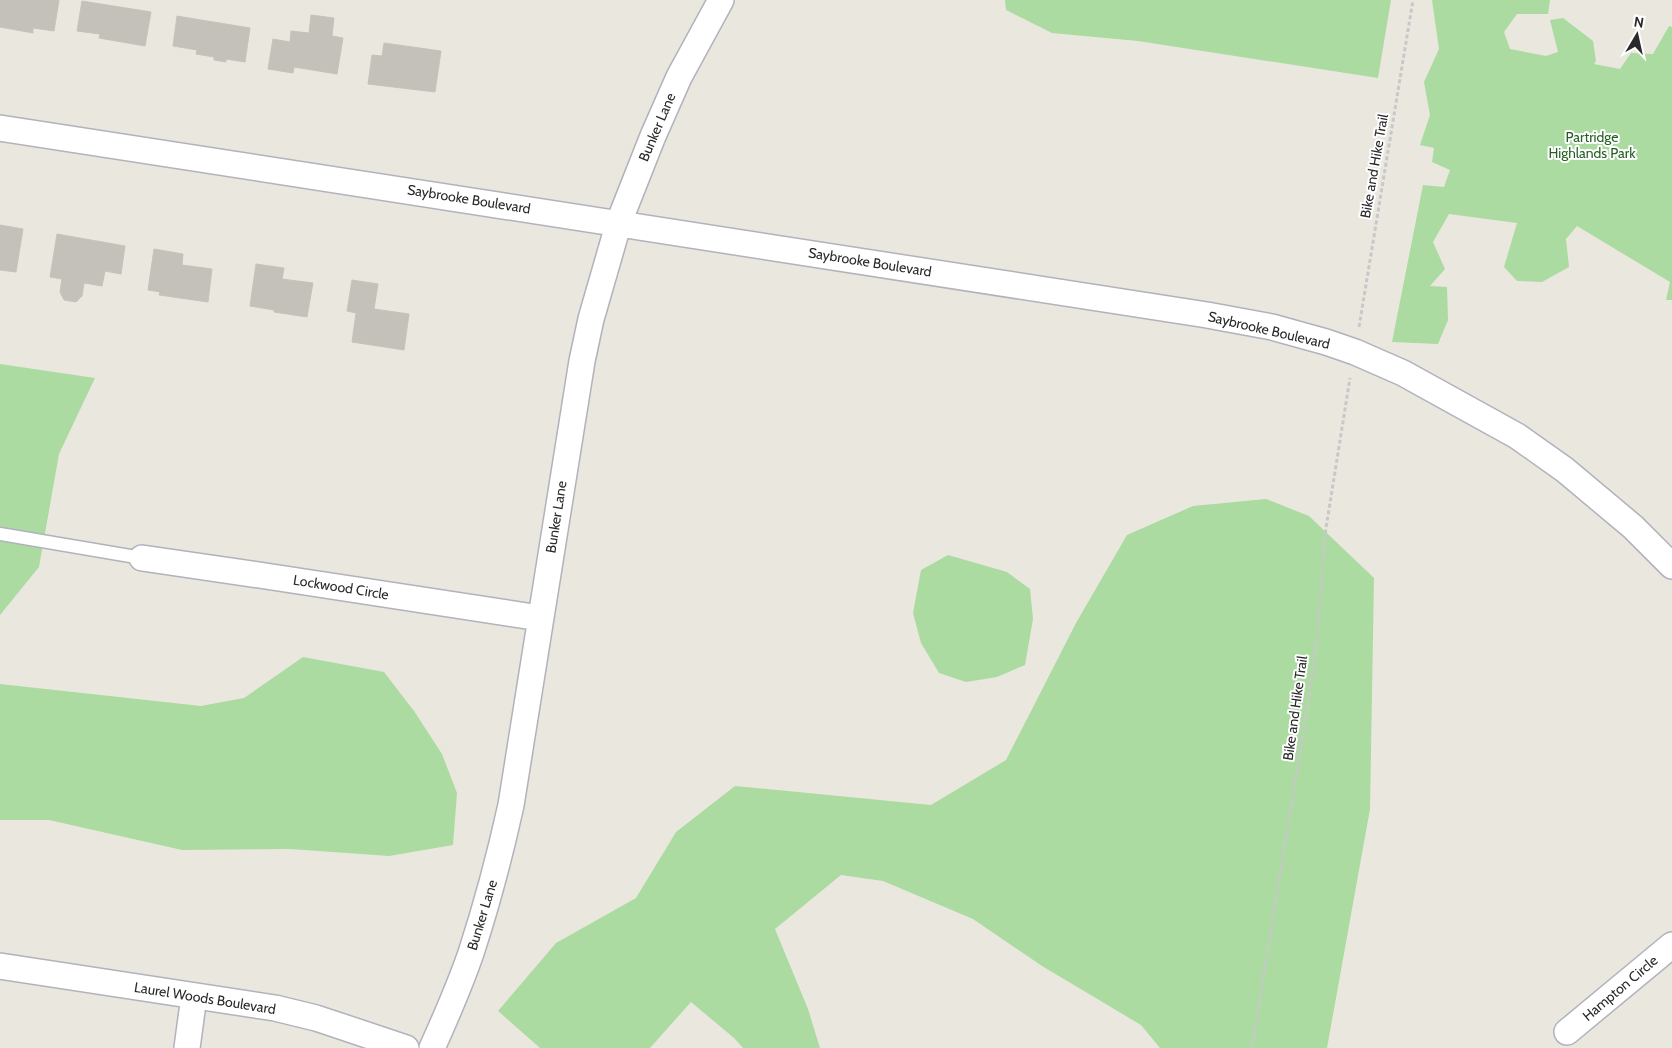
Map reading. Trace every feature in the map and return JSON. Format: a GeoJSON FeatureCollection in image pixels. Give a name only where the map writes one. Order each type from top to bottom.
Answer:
{"type":"FeatureCollection","features":[{"type":"Feature","properties":{"kind":"street","name":"Bunker Lane"},"geometry":{"type":"LineString","coordinates":[[432,1048],[471,953],[501,850],[511,805],[582,360],[591,318],[619,222],[652,136],[679,77],[721,0]]}},
{"type":"Feature","properties":{"kind":"street","name":"Saybrooke Boulevard"},"geometry":{"type":"LineString","coordinates":[[0,128],[619,222],[1207,315],[1272,327],[1355,352],[1403,373],[1517,436],[1565,470],[1633,526],[1672,566]]}},
{"type":"Feature","properties":{"kind":"street","name":"Lockwood Circle"},"geometry":{"type":"LineString","coordinates":[[142,558],[540,618]]}},
{"type":"Feature","properties":{"kind":"street","name":"Hampton Circle"},"geometry":{"type":"LineString","coordinates":[[1567,1032],[1672,945]]}},
{"type":"Feature","properties":{"kind":"street","name":"Laurel Woods Boulevard"},"geometry":{"type":"LineString","coordinates":[[0,966],[274,1008],[316,1018],[406,1048]]}},
{"type":"Feature","properties":{"kind":"street"},"geometry":{"type":"LineString","coordinates":[[186,1048],[194,996]]}},
{"type":"Feature","properties":{"kind":"lane"},"geometry":{"type":"LineString","coordinates":[[0,534],[142,558]]}},
{"type":"Feature","properties":{"kind":"path","name":"Bike and Hike Trail"},"geometry":{"type":"LineString","coordinates":[[1358,336],[1413,0]]}},
{"type":"Feature","properties":{"kind":"path","name":"Bike and Hike Trail"},"geometry":{"type":"LineString","coordinates":[[1252,1048],[1307,710],[1318,630],[1326,528],[1351,369]]}},
{"type":"Feature","properties":{"kind":"green space"},"geometry":{"type":"Polygon","coordinates":[[[1005,0],[1391,0],[1378,78],[1138,41],[1052,33],[1006,10],[1005,0]]]}},
{"type":"Feature","properties":{"kind":"green space","name":"Partridge Highlands Park"},"geometry":{"type":"Polygon","coordinates":[[[1432,0],[1550,0],[1548,14],[1517,14],[1504,32],[1510,49],[1546,56],[1558,52],[1550,20],[1563,18],[1593,41],[1596,61],[1594,64],[1620,69],[1631,53],[1653,54],[1669,26],[1672,27],[1672,300],[1666,300],[1670,282],[1577,226],[1566,239],[1569,267],[1542,282],[1517,281],[1504,267],[1517,223],[1449,214],[1433,242],[1445,269],[1430,286],[1447,287],[1448,320],[1438,344],[1392,342],[1423,185],[1444,187],[1450,170],[1432,162],[1434,148],[1420,145],[1430,115],[1424,82],[1439,49],[1432,0]]]}},
{"type":"Feature","properties":{"kind":"green space"},"geometry":{"type":"Polygon","coordinates":[[[0,364],[95,378],[59,454],[39,567],[0,615],[0,364]]]}},
{"type":"Feature","properties":{"kind":"green space"},"geometry":{"type":"Polygon","coordinates":[[[1266,499],[1309,516],[1374,578],[1370,809],[1327,1048],[1160,1048],[1141,1025],[1042,966],[973,919],[883,881],[841,875],[775,929],[808,1009],[820,1048],[743,1048],[734,1038],[691,1002],[650,1048],[540,1048],[498,1011],[556,943],[636,898],[676,832],[735,786],[931,805],[1006,760],[1076,623],[1127,535],[1193,506],[1266,499]]]}},
{"type":"Feature","properties":{"kind":"green space"},"geometry":{"type":"Polygon","coordinates":[[[948,555],[1007,572],[1030,589],[1033,619],[1025,665],[997,677],[966,682],[939,673],[921,643],[913,613],[921,570],[948,555]]]}},
{"type":"Feature","properties":{"kind":"green space"},"geometry":{"type":"Polygon","coordinates":[[[303,657],[384,672],[414,711],[442,754],[457,793],[453,845],[389,856],[290,849],[182,850],[49,820],[0,820],[0,684],[201,706],[244,698],[303,657]]]}},
{"type":"Feature","properties":{"kind":"building"},"geometry":{"type":"Polygon","coordinates":[[[0,0],[59,0],[54,31],[33,28],[33,33],[0,27],[0,0]]]}},
{"type":"Feature","properties":{"kind":"building"},"geometry":{"type":"Polygon","coordinates":[[[82,1],[151,12],[145,46],[99,38],[100,34],[77,31],[82,1]]]}},
{"type":"Feature","properties":{"kind":"building"},"geometry":{"type":"Polygon","coordinates":[[[311,15],[334,18],[332,36],[343,38],[337,74],[294,67],[293,73],[268,69],[273,39],[290,42],[291,31],[309,33],[311,15]]]}},
{"type":"Feature","properties":{"kind":"building"},"geometry":{"type":"Polygon","coordinates":[[[177,16],[250,28],[245,62],[226,59],[226,62],[214,60],[214,57],[196,54],[197,50],[173,46],[177,16]]]}},
{"type":"Feature","properties":{"kind":"building"},"geometry":{"type":"Polygon","coordinates":[[[384,43],[441,51],[435,92],[368,84],[372,55],[382,56],[384,43]]]}},
{"type":"Feature","properties":{"kind":"building"},"geometry":{"type":"Polygon","coordinates":[[[0,225],[23,229],[16,272],[0,270],[0,225]]]}},
{"type":"Feature","properties":{"kind":"building"},"geometry":{"type":"Polygon","coordinates":[[[57,234],[125,246],[121,274],[105,271],[102,286],[84,283],[82,296],[76,302],[64,300],[60,292],[62,279],[50,277],[57,234]]]}},
{"type":"Feature","properties":{"kind":"building"},"geometry":{"type":"Polygon","coordinates":[[[154,249],[183,254],[182,265],[212,269],[208,302],[159,295],[160,292],[148,290],[154,249]]]}},
{"type":"Feature","properties":{"kind":"building"},"geometry":{"type":"Polygon","coordinates":[[[256,264],[284,268],[282,279],[313,283],[307,317],[250,306],[256,264]]]}},
{"type":"Feature","properties":{"kind":"building"},"geometry":{"type":"Polygon","coordinates":[[[352,280],[378,284],[374,309],[409,314],[404,350],[352,342],[356,313],[347,311],[352,280]]]}}]}
